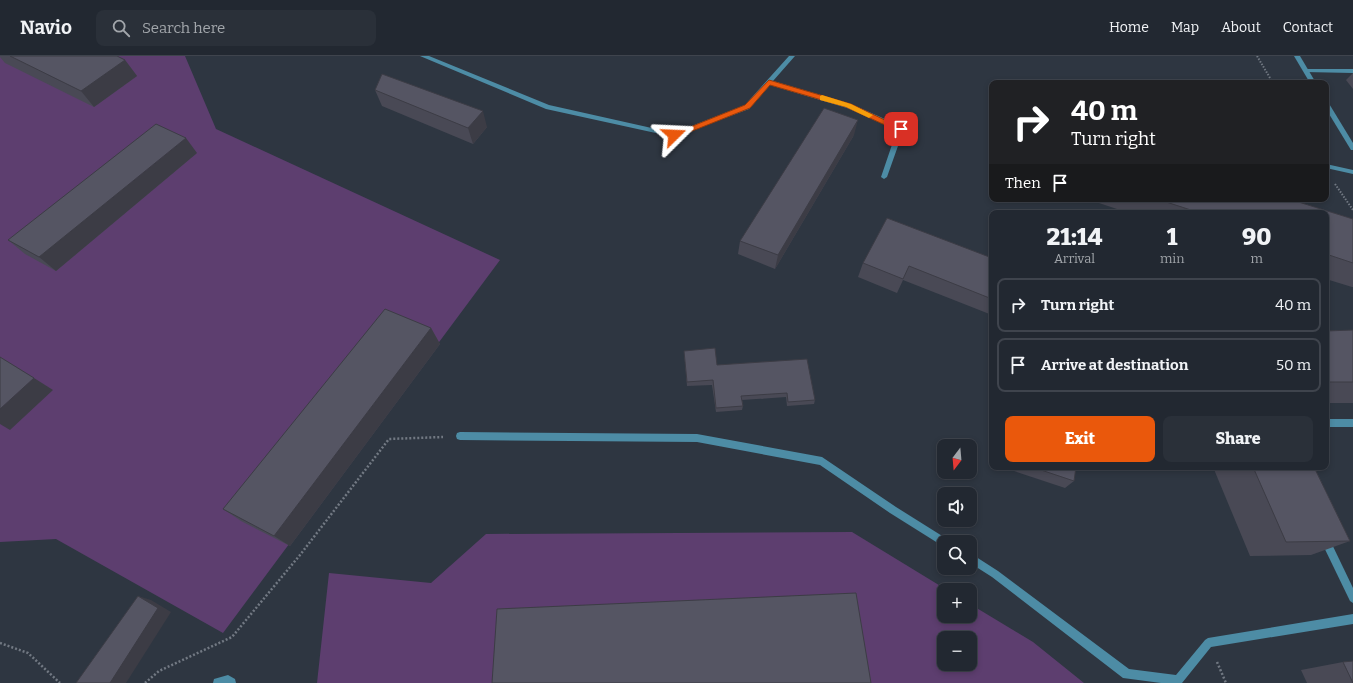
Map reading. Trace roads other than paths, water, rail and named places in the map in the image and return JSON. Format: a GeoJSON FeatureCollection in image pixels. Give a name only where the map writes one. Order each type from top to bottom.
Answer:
{"type":"FeatureCollection","features":[{"type":"Feature","properties":{"kind":"street"},"geometry":{"type":"LineString","coordinates":[[423,56],[548,107],[674,135],[747,107],[792,56]]}},
{"type":"Feature","properties":{"kind":"street"},"geometry":{"type":"LineString","coordinates":[[1297,56],[1311,80]]}},
{"type":"Feature","properties":{"kind":"street"},"geometry":{"type":"LineString","coordinates":[[1306,71],[1353,71]]}},
{"type":"Feature","properties":{"kind":"street"},"geometry":{"type":"LineString","coordinates":[[769,82],[849,106],[901,129],[884,177]]}},
{"type":"Feature","properties":{"kind":"street"},"geometry":{"type":"LineString","coordinates":[[1329,109],[1353,148]]}},
{"type":"Feature","properties":{"kind":"street"},"geometry":{"type":"LineString","coordinates":[[1329,167],[1353,172]]}},
{"type":"Feature","properties":{"kind":"street"},"geometry":{"type":"LineString","coordinates":[[1329,424],[1353,423]]}},
{"type":"Feature","properties":{"kind":"street"},"geometry":{"type":"LineString","coordinates":[[460,436],[697,438],[822,461],[893,510],[937,538]]}},
{"type":"Feature","properties":{"kind":"street"},"geometry":{"type":"LineString","coordinates":[[1320,529],[1353,598]]}},
{"type":"Feature","properties":{"kind":"street"},"geometry":{"type":"LineString","coordinates":[[977,562],[995,574],[1128,674],[1178,680],[1208,643],[1353,619]]}},
{"type":"Feature","properties":{"kind":"street"},"geometry":{"type":"LineString","coordinates":[[218,683],[228,680],[231,683]]}}]}
